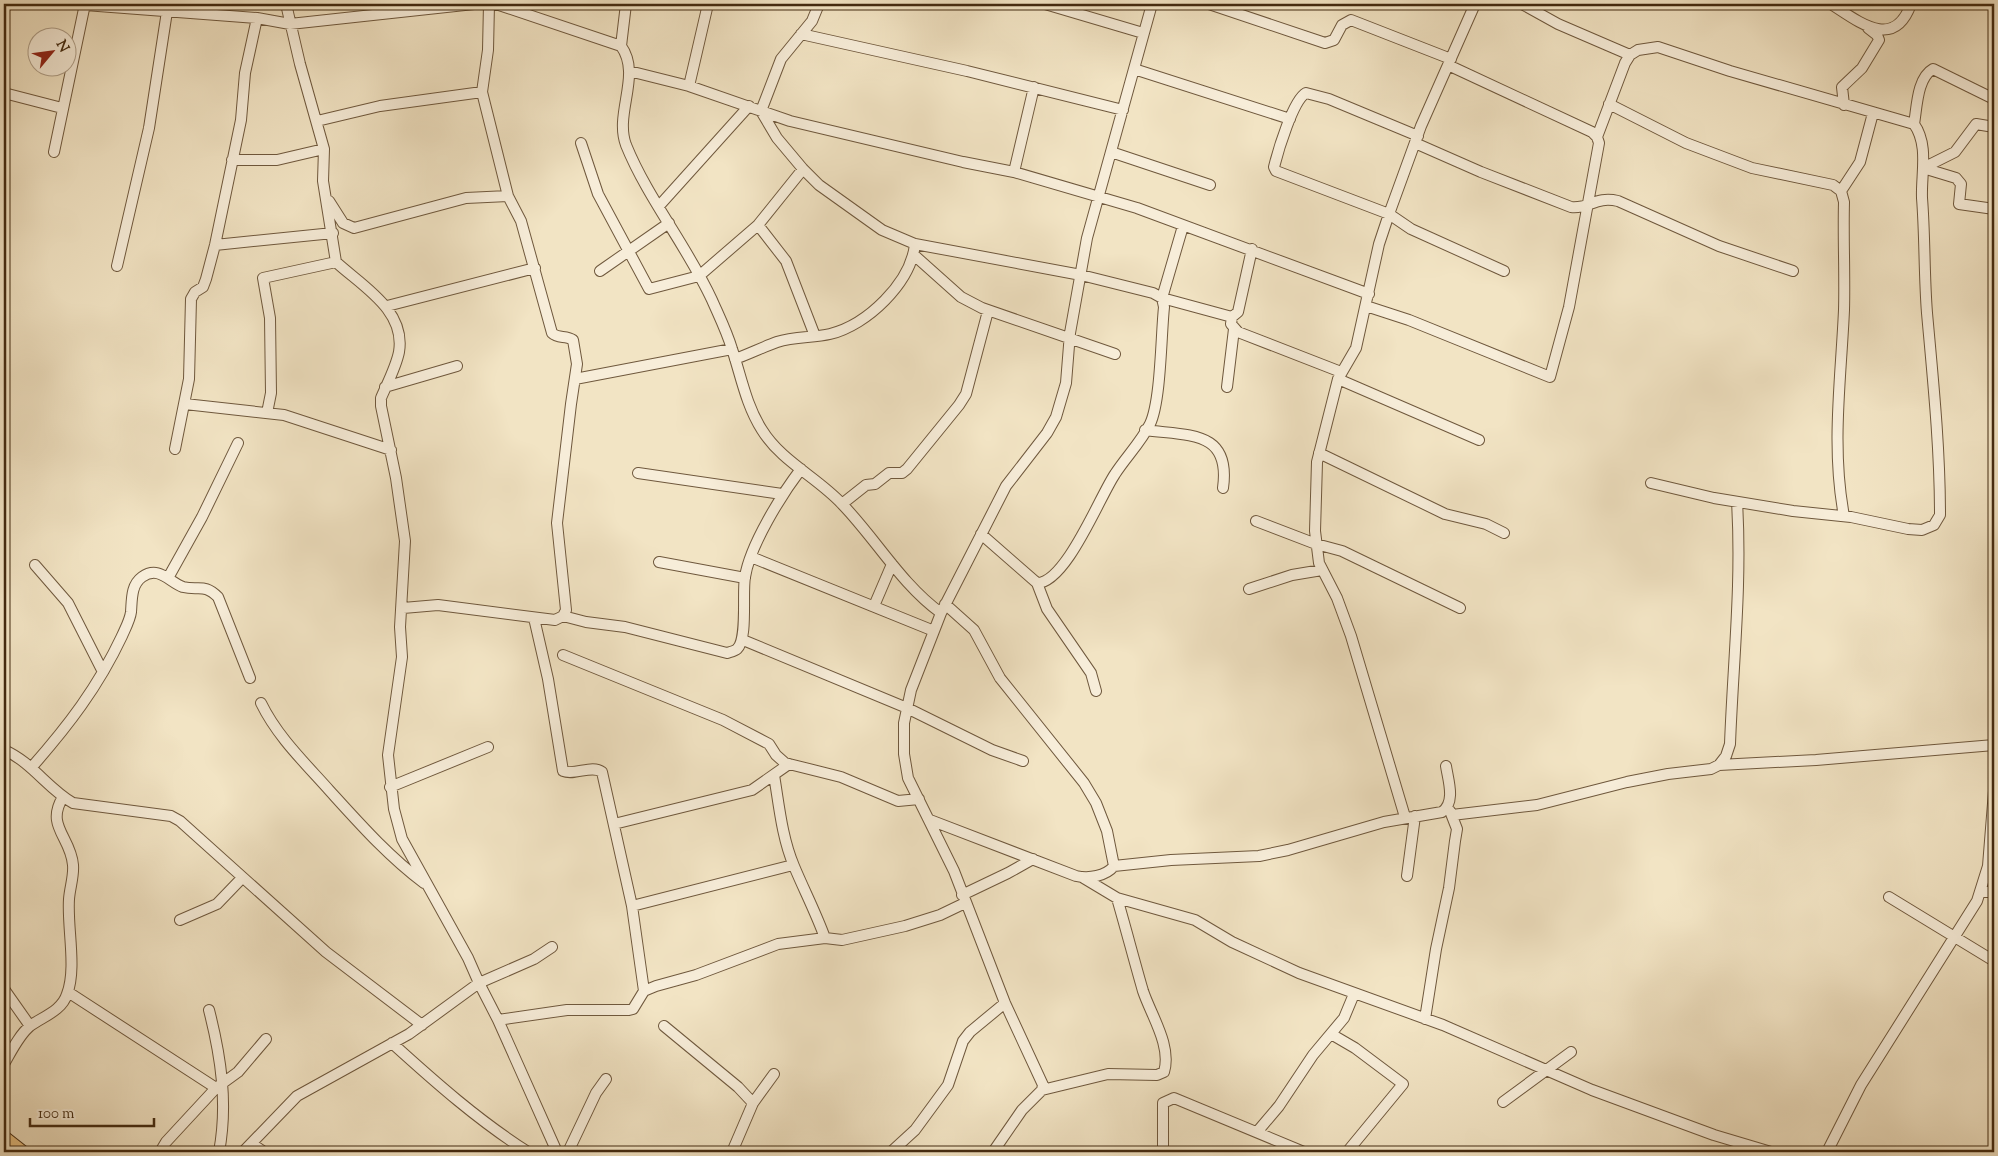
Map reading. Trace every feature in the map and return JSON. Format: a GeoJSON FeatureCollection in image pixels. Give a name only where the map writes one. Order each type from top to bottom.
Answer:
{"type":"FeatureCollection","features":[{"type":"Feature","properties":{"kind":"main road"},"geometry":{"type":"LineString","coordinates":[[4,1137],[18,1151]]}},
{"type":"Feature","properties":{"kind":"street"},"geometry":{"type":"LineString","coordinates":[[54,152],[85,4],[167,7],[290,24],[474,4]]}},
{"type":"Feature","properties":{"kind":"street"},"geometry":{"type":"LineString","coordinates":[[286,4],[324,149],[325,196],[333,233],[336,262],[387,306],[396,323],[400,340],[399,353],[385,387],[381,406],[391,450],[405,541],[400,676],[388,755],[390,787],[402,839],[468,958],[557,1152]]}},
{"type":"Feature","properties":{"kind":"street"},"geometry":{"type":"LineString","coordinates":[[403,608],[438,604],[555,620],[563,616],[566,610],[557,523],[577,364],[573,340],[569,337],[558,337],[552,333],[521,220],[508,196],[482,92],[488,50],[489,4]]}},
{"type":"Feature","properties":{"kind":"street"},"geometry":{"type":"LineString","coordinates":[[621,46],[626,4]]}},
{"type":"Feature","properties":{"kind":"street"},"geometry":{"type":"LineString","coordinates":[[689,86],[708,4]]}},
{"type":"Feature","properties":{"kind":"street"},"geometry":{"type":"LineString","coordinates":[[761,112],[781,59],[812,21],[820,4]]}},
{"type":"Feature","properties":{"kind":"street"},"geometry":{"type":"LineString","coordinates":[[1045,4],[1143,33]]}},
{"type":"Feature","properties":{"kind":"street"},"geometry":{"type":"LineString","coordinates":[[1042,1090],[1043,1085],[1005,1003],[954,871],[908,778],[904,754],[904,723],[911,690],[943,608],[1006,486],[1047,433],[1056,417],[1066,383],[1070,337],[1087,238],[1152,4]]}},
{"type":"Feature","properties":{"kind":"street"},"geometry":{"type":"LineString","coordinates":[[1209,4],[1325,43],[1334,40],[1342,25],[1351,20],[1449,62],[1592,132],[1597,137],[1599,143],[1568,307],[1550,377],[1409,320],[1366,306]]}},
{"type":"Feature","properties":{"kind":"street"},"geometry":{"type":"LineString","coordinates":[[1408,876],[1410,816],[1351,636],[1337,598],[1322,570],[1316,544],[1316,462],[1340,376],[1356,348],[1379,244],[1389,214],[1416,139],[1475,4]]}},
{"type":"Feature","properties":{"kind":"street"},"geometry":{"type":"LineString","coordinates":[[1522,4],[1558,24],[1630,56]]}},
{"type":"Feature","properties":{"kind":"street"},"geometry":{"type":"LineString","coordinates":[[1831,4],[1867,27],[1877,35],[1879,40],[1862,68],[1842,87],[1844,105]]}},
{"type":"Feature","properties":{"kind":"street"},"geometry":{"type":"LineString","coordinates":[[1867,27],[1887,30],[1896,28],[1902,23],[1911,4]]}},
{"type":"Feature","properties":{"kind":"street"},"geometry":{"type":"LineString","coordinates":[[503,5],[621,46],[630,60],[623,129],[625,143],[699,276],[734,354],[741,381],[761,430],[772,445],[842,504],[892,564],[931,605],[943,608],[974,630],[1000,678],[1084,783],[1096,803],[1107,831],[1114,866]]}},
{"type":"Feature","properties":{"kind":"street"},"geometry":{"type":"LineString","coordinates":[[117,266],[149,128],[167,7]]}},
{"type":"Feature","properties":{"kind":"street"},"geometry":{"type":"LineString","coordinates":[[175,449],[185,404],[191,363],[191,299],[195,292],[203,286],[215,245],[241,120],[245,73],[257,18]]}},
{"type":"Feature","properties":{"kind":"street"},"geometry":{"type":"LineString","coordinates":[[801,34],[1034,87],[1123,110]]}},
{"type":"Feature","properties":{"kind":"street"},"geometry":{"type":"LineString","coordinates":[[1597,137],[1630,56],[1638,50],[1658,47],[1730,71],[1914,124],[1922,134],[1927,311],[1939,437],[1940,515],[1934,525],[1922,530],[1844,516],[1737,502],[1651,483]]}},
{"type":"Feature","properties":{"kind":"street"},"geometry":{"type":"LineString","coordinates":[[1134,69],[1290,119]]}},
{"type":"Feature","properties":{"kind":"street"},"geometry":{"type":"LineString","coordinates":[[1914,124],[1922,80],[1933,69],[1994,99]]}},
{"type":"Feature","properties":{"kind":"street"},"geometry":{"type":"LineString","coordinates":[[629,71],[689,86],[790,121],[963,162],[1014,172],[1099,197],[1252,249],[1369,294]]}},
{"type":"Feature","properties":{"kind":"street"},"geometry":{"type":"LineString","coordinates":[[1014,172],[1034,87]]}},
{"type":"Feature","properties":{"kind":"street"},"geometry":{"type":"LineString","coordinates":[[316,121],[380,106],[482,92]]}},
{"type":"Feature","properties":{"kind":"street"},"geometry":{"type":"LineString","coordinates":[[4,93],[62,108]]}},
{"type":"Feature","properties":{"kind":"street"},"geometry":{"type":"LineString","coordinates":[[1504,271],[1411,229],[1389,214],[1276,171],[1274,164],[1300,97],[1306,93],[1312,93],[1416,139],[1481,172],[1571,207],[1581,208],[1604,198],[1618,201],[1719,246],[1793,271]]}},
{"type":"Feature","properties":{"kind":"street"},"geometry":{"type":"LineString","coordinates":[[1609,104],[1686,142],[1752,168],[1833,185],[1841,191],[1844,202],[1844,307],[1836,429],[1838,476],[1844,516]]}},
{"type":"Feature","properties":{"kind":"street"},"geometry":{"type":"LineString","coordinates":[[659,206],[749,106]]}},
{"type":"Feature","properties":{"kind":"street"},"geometry":{"type":"LineString","coordinates":[[761,112],[776,138],[803,170],[819,185],[882,230],[915,244],[1081,275],[1153,293],[1162,298],[1232,317]]}},
{"type":"Feature","properties":{"kind":"street"},"geometry":{"type":"LineString","coordinates":[[1841,191],[1860,162],[1873,112]]}},
{"type":"Feature","properties":{"kind":"street"},"geometry":{"type":"LineString","coordinates":[[1923,168],[1955,152],[1976,124],[1994,127]]}},
{"type":"Feature","properties":{"kind":"street"},"geometry":{"type":"LineString","coordinates":[[580,142],[598,194],[649,289],[699,276],[758,225],[803,170]]}},
{"type":"Feature","properties":{"kind":"street"},"geometry":{"type":"LineString","coordinates":[[232,160],[276,160],[298,157],[324,149]]}},
{"type":"Feature","properties":{"kind":"street"},"geometry":{"type":"LineString","coordinates":[[1111,152],[1210,185]]}},
{"type":"Feature","properties":{"kind":"street"},"geometry":{"type":"LineString","coordinates":[[1923,168],[1956,178],[1961,184],[1959,204],[1994,209]]}},
{"type":"Feature","properties":{"kind":"street"},"geometry":{"type":"LineString","coordinates":[[325,196],[343,222],[354,228],[466,198],[508,196]]}},
{"type":"Feature","properties":{"kind":"street"},"geometry":{"type":"LineString","coordinates":[[600,271],[669,223]]}},
{"type":"Feature","properties":{"kind":"street"},"geometry":{"type":"LineString","coordinates":[[758,225],[786,261],[815,336]]}},
{"type":"Feature","properties":{"kind":"street"},"geometry":{"type":"LineString","coordinates":[[1038,583],[1046,581],[1065,562],[1082,539],[1114,475],[1150,424],[1155,406],[1164,307],[1162,298],[1183,226]]}},
{"type":"Feature","properties":{"kind":"street"},"geometry":{"type":"LineString","coordinates":[[215,245],[333,233]]}},
{"type":"Feature","properties":{"kind":"street"},"geometry":{"type":"LineString","coordinates":[[575,379],[734,354],[779,341],[831,334],[856,323],[874,310],[896,287],[914,255],[915,244]]}},
{"type":"Feature","properties":{"kind":"street"},"geometry":{"type":"LineString","coordinates":[[1252,249],[1238,312],[1232,317],[1231,324],[1238,332],[1340,376],[1479,440]]}},
{"type":"Feature","properties":{"kind":"street"},"geometry":{"type":"LineString","coordinates":[[914,255],[961,297],[988,311],[1070,337],[1115,354]]}},
{"type":"Feature","properties":{"kind":"street"},"geometry":{"type":"LineString","coordinates":[[267,413],[271,393],[270,318],[263,278],[336,262]]}},
{"type":"Feature","properties":{"kind":"street"},"geometry":{"type":"LineString","coordinates":[[387,306],[535,268]]}},
{"type":"Feature","properties":{"kind":"street"},"geometry":{"type":"LineString","coordinates":[[842,504],[866,485],[875,484],[889,474],[902,473],[907,469],[955,411],[966,394],[988,311]]}},
{"type":"Feature","properties":{"kind":"street"},"geometry":{"type":"LineString","coordinates":[[1227,387],[1234,328]]}},
{"type":"Feature","properties":{"kind":"street"},"geometry":{"type":"LineString","coordinates":[[385,387],[457,366]]}},
{"type":"Feature","properties":{"kind":"street"},"geometry":{"type":"LineString","coordinates":[[185,404],[284,415],[391,450]]}},
{"type":"Feature","properties":{"kind":"street"},"geometry":{"type":"LineString","coordinates":[[1145,430],[1199,437],[1214,445],[1219,450],[1225,470],[1223,488]]}},
{"type":"Feature","properties":{"kind":"street"},"geometry":{"type":"LineString","coordinates":[[168,578],[202,517],[238,443]]}},
{"type":"Feature","properties":{"kind":"street"},"geometry":{"type":"LineString","coordinates":[[1318,453],[1445,514],[1486,524],[1504,533]]}},
{"type":"Feature","properties":{"kind":"street"},"geometry":{"type":"LineString","coordinates":[[563,616],[586,622],[625,627],[726,654],[737,649],[743,640],[744,578],[751,557],[782,494],[802,469]]}},
{"type":"Feature","properties":{"kind":"street"},"geometry":{"type":"LineString","coordinates":[[638,473],[782,494]]}},
{"type":"Feature","properties":{"kind":"street"},"geometry":{"type":"LineString","coordinates":[[1720,765],[1726,756],[1730,744],[1741,554],[1737,502]]}},
{"type":"Feature","properties":{"kind":"street"},"geometry":{"type":"LineString","coordinates":[[1256,521],[1316,544],[1342,551],[1460,608]]}},
{"type":"Feature","properties":{"kind":"street"},"geometry":{"type":"LineString","coordinates":[[981,534],[1038,583],[1047,610],[1091,673],[1096,691]]}},
{"type":"Feature","properties":{"kind":"street"},"geometry":{"type":"LineString","coordinates":[[751,557],[934,631]]}},
{"type":"Feature","properties":{"kind":"street"},"geometry":{"type":"LineString","coordinates":[[659,562],[744,578]]}},
{"type":"Feature","properties":{"kind":"street"},"geometry":{"type":"LineString","coordinates":[[874,606],[892,564]]}},
{"type":"Feature","properties":{"kind":"street"},"geometry":{"type":"LineString","coordinates":[[35,566],[68,603],[103,672]]}},
{"type":"Feature","properties":{"kind":"street"},"geometry":{"type":"LineString","coordinates":[[1249,589],[1292,575],[1322,570]]}},
{"type":"Feature","properties":{"kind":"street"},"geometry":{"type":"LineString","coordinates":[[31,768],[87,701],[128,623],[136,584],[143,576],[152,572],[184,587],[210,589],[218,596],[250,678]]}},
{"type":"Feature","properties":{"kind":"street"},"geometry":{"type":"LineString","coordinates":[[498,1020],[567,1010],[629,1010],[640,999],[644,991],[632,906],[602,772],[596,769],[568,773],[563,771],[548,679],[534,618]]}},
{"type":"Feature","properties":{"kind":"street"},"geometry":{"type":"LineString","coordinates":[[743,640],[907,708],[992,750],[1023,761]]}},
{"type":"Feature","properties":{"kind":"street"},"geometry":{"type":"LineString","coordinates":[[563,655],[723,720],[765,741],[776,755],[789,764],[841,778],[898,801],[919,800]]}},
{"type":"Feature","properties":{"kind":"street"},"geometry":{"type":"LineString","coordinates":[[261,703],[274,726],[311,770],[380,846],[426,885]]}},
{"type":"Feature","properties":{"kind":"street"},"geometry":{"type":"LineString","coordinates":[[1082,877],[1096,876],[1110,871],[1114,866],[1171,860],[1259,856],[1288,850],[1410,816],[1450,811],[1538,805],[1652,778],[1711,770],[1720,765],[1816,760],[1994,745]]}},
{"type":"Feature","properties":{"kind":"street"},"geometry":{"type":"LineString","coordinates":[[390,787],[488,747]]}},
{"type":"Feature","properties":{"kind":"street"},"geometry":{"type":"LineString","coordinates":[[4,750],[31,768],[63,797],[73,803],[171,816],[184,825],[326,952],[422,1025]]}},
{"type":"Feature","properties":{"kind":"street"},"geometry":{"type":"LineString","coordinates":[[614,824],[752,790],[789,764]]}},
{"type":"Feature","properties":{"kind":"street"},"geometry":{"type":"LineString","coordinates":[[1425,1019],[1436,949],[1452,869],[1457,829],[1450,811],[1446,766]]}},
{"type":"Feature","properties":{"kind":"street"},"geometry":{"type":"LineString","coordinates":[[774,775],[781,820],[793,865],[814,906],[825,938]]}},
{"type":"Feature","properties":{"kind":"street"},"geometry":{"type":"LineString","coordinates":[[1827,1152],[1861,1085],[1955,937],[1980,892],[1988,866],[1994,791]]}},
{"type":"Feature","properties":{"kind":"street"},"geometry":{"type":"LineString","coordinates":[[4,1064],[30,1026],[50,1014],[66,999],[68,992],[71,975],[69,898],[73,865],[72,854],[55,818],[57,807],[63,797]]}},
{"type":"Feature","properties":{"kind":"street"},"geometry":{"type":"LineString","coordinates":[[930,820],[1082,877],[1117,898],[1195,920],[1232,942],[1299,973],[1425,1019],[1614,1099],[1714,1135],[1771,1152]]}},
{"type":"Feature","properties":{"kind":"street"},"geometry":{"type":"LineString","coordinates":[[644,991],[721,966],[778,944],[825,938],[842,940],[905,926],[940,915],[1033,859]]}},
{"type":"Feature","properties":{"kind":"street"},"geometry":{"type":"LineString","coordinates":[[632,906],[793,865]]}},
{"type":"Feature","properties":{"kind":"street"},"geometry":{"type":"LineString","coordinates":[[180,920],[217,904],[242,878]]}},
{"type":"Feature","properties":{"kind":"street"},"geometry":{"type":"LineString","coordinates":[[1980,892],[1994,892]]}},
{"type":"Feature","properties":{"kind":"street"},"geometry":{"type":"LineString","coordinates":[[1889,897],[1994,961]]}},
{"type":"Feature","properties":{"kind":"street"},"geometry":{"type":"LineString","coordinates":[[993,1152],[1022,1110],[1042,1090],[1108,1074],[1158,1075],[1164,1072],[1166,1065],[1163,1045],[1144,993],[1117,898]]}},
{"type":"Feature","properties":{"kind":"street"},"geometry":{"type":"LineString","coordinates":[[243,1152],[297,1096],[422,1025],[479,983],[534,959],[552,947]]}},
{"type":"Feature","properties":{"kind":"street"},"geometry":{"type":"LineString","coordinates":[[4,989],[30,1026]]}},
{"type":"Feature","properties":{"kind":"street"},"geometry":{"type":"LineString","coordinates":[[68,992],[219,1086]]}},
{"type":"Feature","properties":{"kind":"street"},"geometry":{"type":"LineString","coordinates":[[1257,1132],[1279,1106],[1313,1054],[1344,1018],[1354,994]]}},
{"type":"Feature","properties":{"kind":"street"},"geometry":{"type":"LineString","coordinates":[[891,1152],[915,1130],[948,1085],[963,1041],[970,1032],[1005,1003]]}},
{"type":"Feature","properties":{"kind":"street"},"geometry":{"type":"LineString","coordinates":[[209,1010],[220,1051],[219,1086],[224,1125],[219,1152]]}},
{"type":"Feature","properties":{"kind":"street"},"geometry":{"type":"LineString","coordinates":[[664,1026],[738,1087],[753,1104]]}},
{"type":"Feature","properties":{"kind":"street"},"geometry":{"type":"LineString","coordinates":[[1331,1034],[1355,1048],[1403,1084],[1347,1152]]}},
{"type":"Feature","properties":{"kind":"street"},"geometry":{"type":"LineString","coordinates":[[160,1152],[166,1142],[219,1086],[238,1072],[266,1039]]}},
{"type":"Feature","properties":{"kind":"street"},"geometry":{"type":"LineString","coordinates":[[392,1043],[442,1089],[502,1136],[528,1152]]}},
{"type":"Feature","properties":{"kind":"street"},"geometry":{"type":"LineString","coordinates":[[1503,1102],[1571,1052]]}},
{"type":"Feature","properties":{"kind":"street"},"geometry":{"type":"LineString","coordinates":[[732,1152],[753,1104],[774,1074]]}},
{"type":"Feature","properties":{"kind":"street"},"geometry":{"type":"LineString","coordinates":[[568,1152],[596,1093],[606,1079]]}},
{"type":"Feature","properties":{"kind":"street"},"geometry":{"type":"LineString","coordinates":[[1163,1152],[1163,1103],[1168,1099],[1174,1098],[1304,1152]]}},
{"type":"Feature","properties":{"kind":"street"},"geometry":{"type":"LineString","coordinates":[[252,1144],[264,1152]]}}]}
